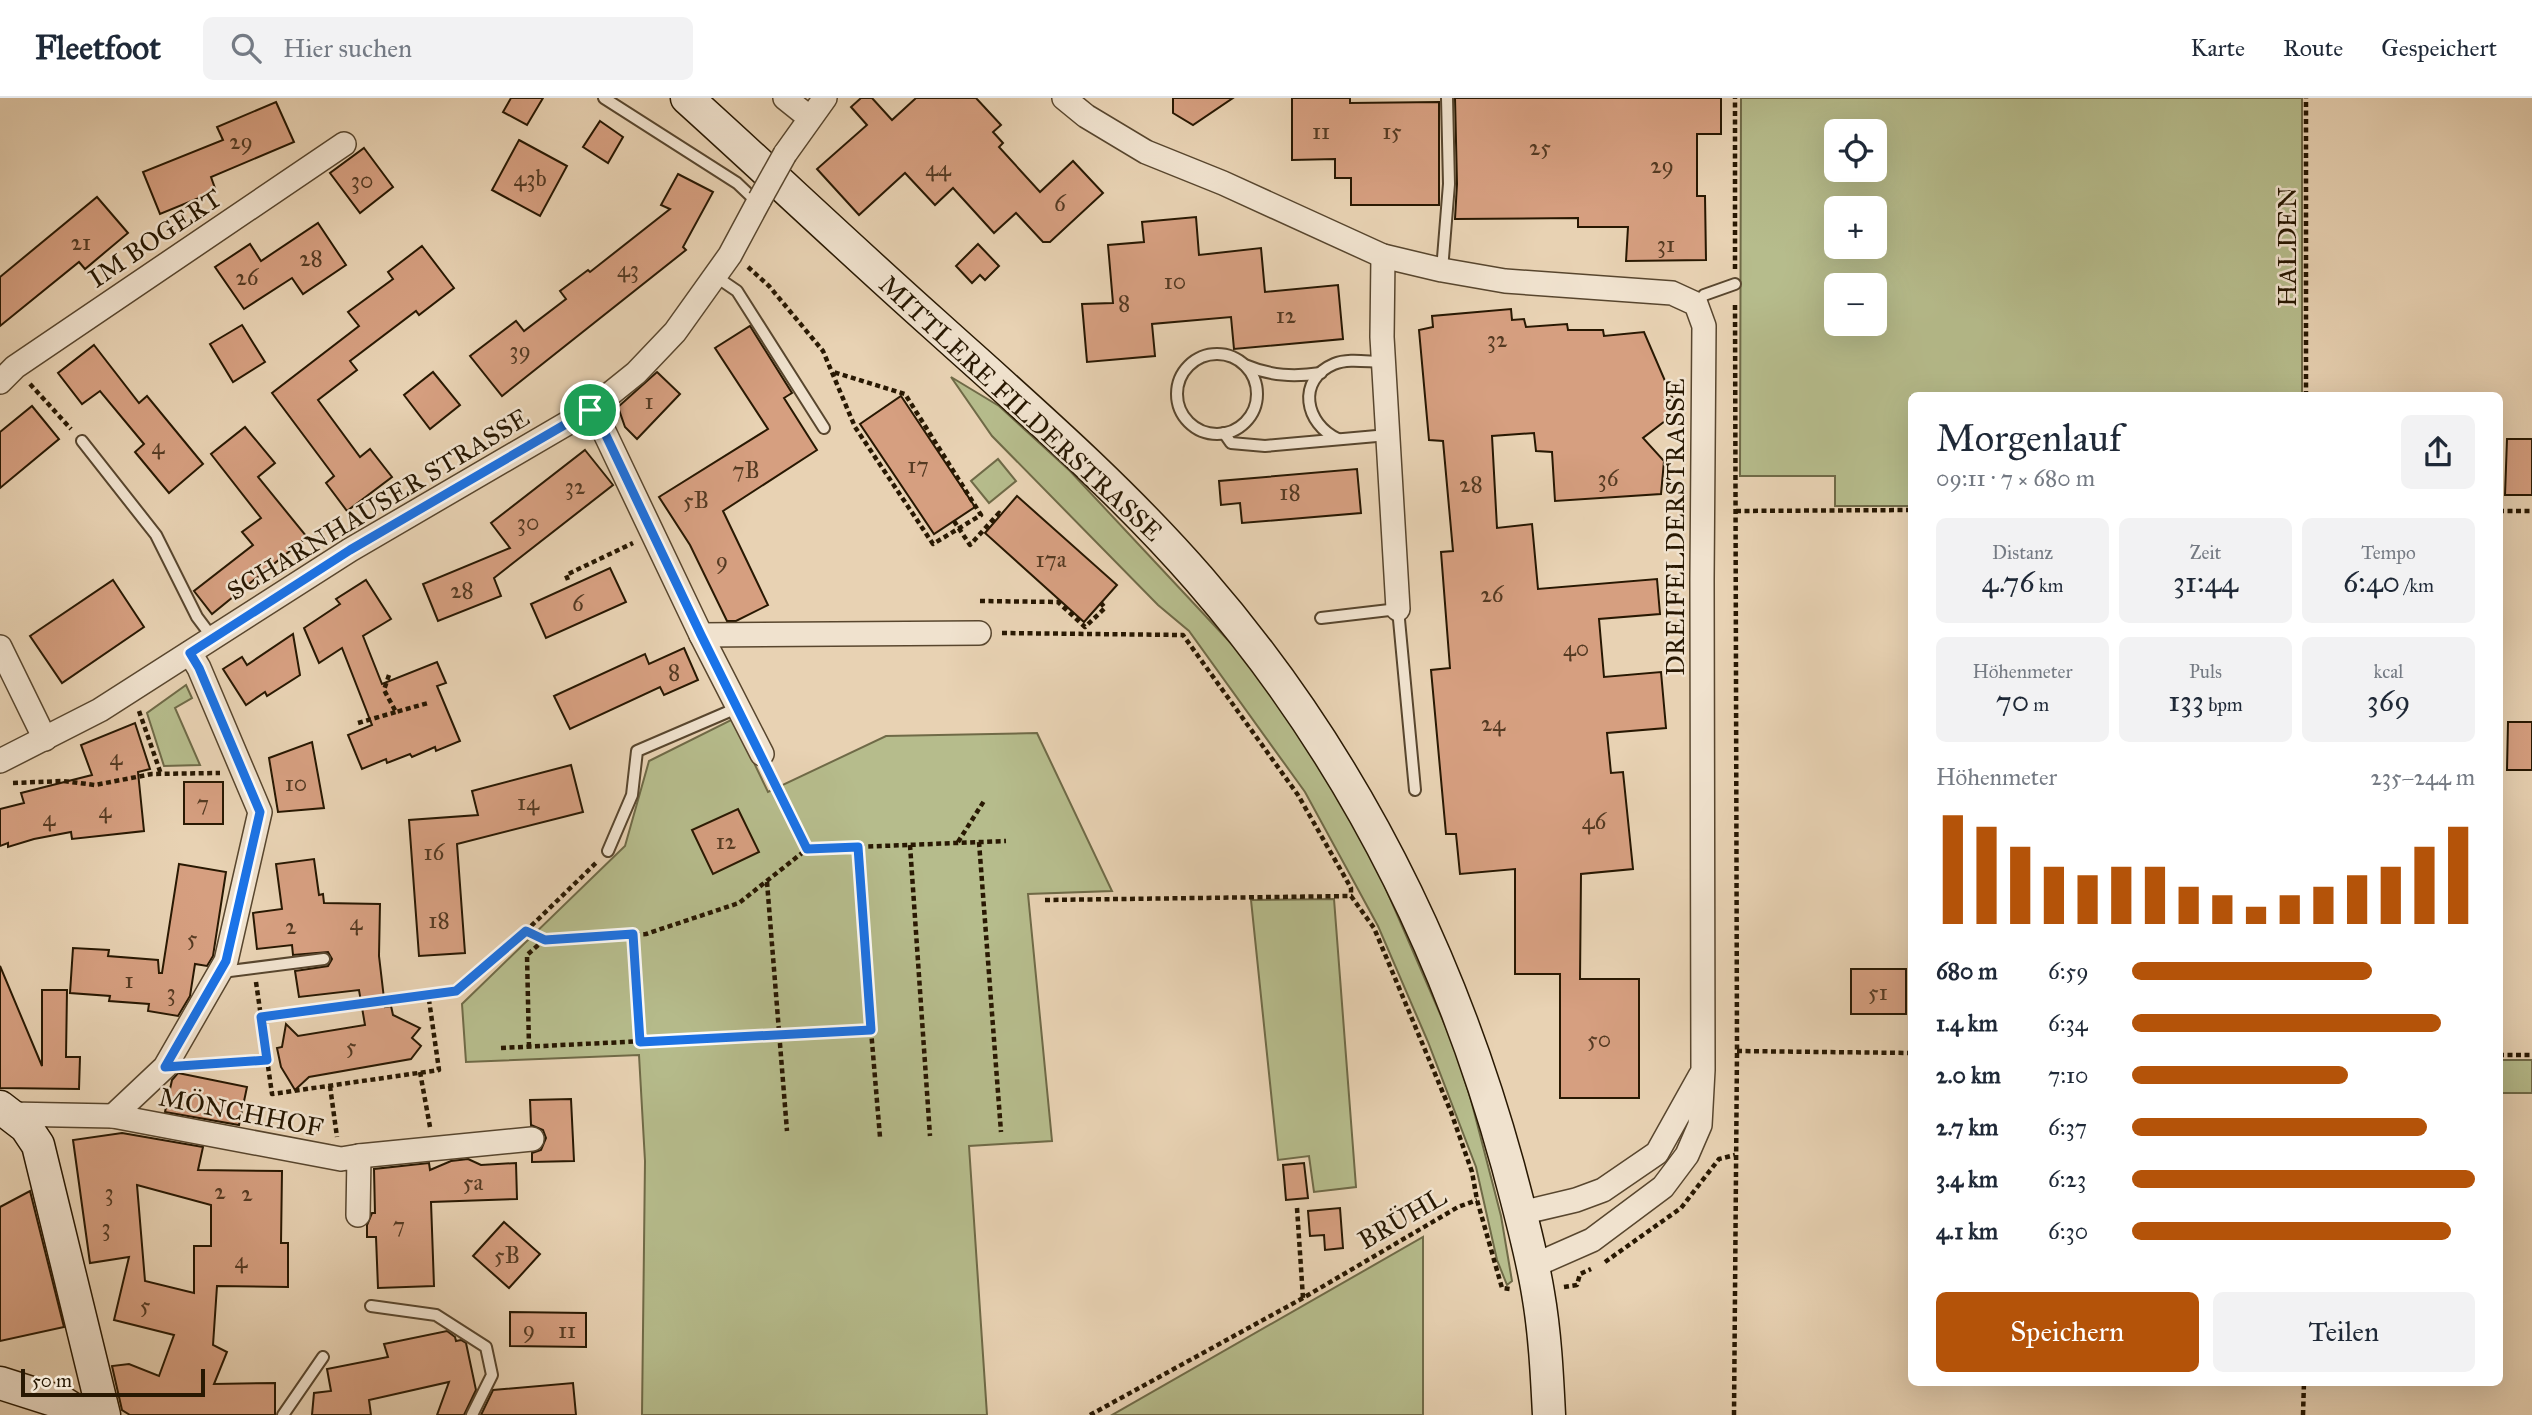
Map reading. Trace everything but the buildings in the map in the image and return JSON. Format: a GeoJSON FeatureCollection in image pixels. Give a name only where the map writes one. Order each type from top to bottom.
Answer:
{"type":"FeatureCollection","features":[{"type":"Feature","properties":{"kind":"main road","name":"MITTLERE FILDERSTRASSE"},"geometry":{"type":"LineString","coordinates":[[687,98],[1089,465],[1197,577],[1258,650],[1312,727],[1368,818],[1418,913],[1470,1041],[1489,1097],[1533,1266],[1540,1309],[1549,1415]]}},
{"type":"Feature","properties":{"kind":"main road"},"geometry":{"type":"LineString","coordinates":[[5,1110],[26,1127],[38,1145],[104,1415]]}},
{"type":"Feature","properties":{"kind":"main road"},"geometry":{"type":"LineString","coordinates":[[0,1382],[72,1409],[96,1379]]}},
{"type":"Feature","properties":{"kind":"street"},"geometry":{"type":"LineString","coordinates":[[785,98],[810,118]]}},
{"type":"Feature","properties":{"kind":"street","name":"SCHARNHAUSER STRASSE"},"geometry":{"type":"LineString","coordinates":[[0,761],[45,739],[131,690],[356,546],[590,410],[636,373],[675,332],[730,255],[785,154],[825,98]]}},
{"type":"Feature","properties":{"kind":"street"},"geometry":{"type":"LineString","coordinates":[[1064,98],[1086,116],[1146,152],[1223,183],[1382,256],[1504,281],[1672,293],[1696,304]]}},
{"type":"Feature","properties":{"kind":"street","name":"IM BOGERT"},"geometry":{"type":"LineString","coordinates":[[7,375],[344,144]]}},
{"type":"Feature","properties":{"kind":"street"},"geometry":{"type":"LineString","coordinates":[[1382,256],[1383,362],[1398,610]]}},
{"type":"Feature","properties":{"kind":"street","name":"DREIFELDERSTRASSE"},"geometry":{"type":"LineString","coordinates":[[1533,1266],[1592,1240],[1663,1187],[1687,1155],[1700,1125],[1703,1070],[1704,326],[1696,304]]}},
{"type":"Feature","properties":{"kind":"street"},"geometry":{"type":"LineString","coordinates":[[590,410],[601,425],[701,635],[762,754]]}},
{"type":"Feature","properties":{"kind":"street"},"geometry":{"type":"LineString","coordinates":[[701,635],[979,633]]}},
{"type":"Feature","properties":{"kind":"street"},"geometry":{"type":"LineString","coordinates":[[0,647],[45,739]]}},
{"type":"Feature","properties":{"kind":"street"},"geometry":{"type":"LineString","coordinates":[[113,1116],[165,1067],[226,961],[260,812],[199,668],[190,653]]}},
{"type":"Feature","properties":{"kind":"street","name":"DREIFELDERSTRASSE"},"geometry":{"type":"LineString","coordinates":[[1521,1213],[1576,1200],[1603,1190],[1657,1153],[1703,1070]]}},
{"type":"Feature","properties":{"kind":"street","name":"MÖNCHHOF"},"geometry":{"type":"LineString","coordinates":[[5,1110],[113,1116],[350,1157],[531,1139]]}},
{"type":"Feature","properties":{"kind":"street"},"geometry":{"type":"LineString","coordinates":[[38,1145],[48,1132],[70,1115]]}},
{"type":"Feature","properties":{"kind":"street"},"geometry":{"type":"LineString","coordinates":[[350,1157],[358,1215]]}},
{"type":"Feature","properties":{"kind":"lane"},"geometry":{"type":"LineString","coordinates":[[604,98],[737,183],[759,201]]}},
{"type":"Feature","properties":{"kind":"lane"},"geometry":{"type":"LineString","coordinates":[[1442,270],[1449,184],[1447,98]]}},
{"type":"Feature","properties":{"kind":"lane"},"geometry":{"type":"LineString","coordinates":[[715,276],[737,290],[824,428]]}},
{"type":"Feature","properties":{"kind":"lane"},"geometry":{"type":"LineString","coordinates":[[1696,304],[1704,295],[1735,284]]}},
{"type":"Feature","properties":{"kind":"lane"},"geometry":{"type":"LineString","coordinates":[[1244,365],[1256,384],[1255,406],[1243,425],[1214,434],[1200,430],[1188,421],[1180,408],[1179,385],[1190,366],[1209,355],[1224,355],[1270,374],[1287,376],[1321,373],[1341,362],[1383,362]]}},
{"type":"Feature","properties":{"kind":"lane"},"geometry":{"type":"LineString","coordinates":[[1321,373],[1310,392],[1310,407],[1320,427],[1339,440]]}},
{"type":"Feature","properties":{"kind":"lane"},"geometry":{"type":"LineString","coordinates":[[1224,433],[1231,443],[1265,446],[1388,435]]}},
{"type":"Feature","properties":{"kind":"lane"},"geometry":{"type":"LineString","coordinates":[[82,441],[156,535],[197,617],[212,637]]}},
{"type":"Feature","properties":{"kind":"lane"},"geometry":{"type":"LineString","coordinates":[[1321,618],[1398,610],[1415,790]]}},
{"type":"Feature","properties":{"kind":"lane"},"geometry":{"type":"LineString","coordinates":[[608,851],[632,795],[637,751],[737,708]]}},
{"type":"Feature","properties":{"kind":"lane"},"geometry":{"type":"LineString","coordinates":[[220,972],[324,959]]}},
{"type":"Feature","properties":{"kind":"lane"},"geometry":{"type":"LineString","coordinates":[[371,1306],[436,1315],[486,1347],[492,1375],[472,1415]]}},
{"type":"Feature","properties":{"kind":"lane"},"geometry":{"type":"LineString","coordinates":[[283,1415],[323,1357]]}},
{"type":"Feature","properties":{"kind":"path"},"geometry":{"type":"LineString","coordinates":[[1734,1415],[1737,1051],[1735,98]]}},
{"type":"Feature","properties":{"kind":"path","name":"HALDEN"},"geometry":{"type":"LineString","coordinates":[[2306,98],[2306,392]]}},
{"type":"Feature","properties":{"kind":"path"},"geometry":{"type":"LineString","coordinates":[[730,255],[744,263],[769,286],[823,351],[855,427],[933,544],[982,515],[905,394],[833,372]]}},
{"type":"Feature","properties":{"kind":"path"},"geometry":{"type":"LineString","coordinates":[[7,375],[82,441]]}},
{"type":"Feature","properties":{"kind":"path"},"geometry":{"type":"LineString","coordinates":[[1736,510],[1908,510]]}},
{"type":"Feature","properties":{"kind":"path"},"geometry":{"type":"LineString","coordinates":[[2503,511],[2532,511]]}},
{"type":"Feature","properties":{"kind":"path"},"geometry":{"type":"LineString","coordinates":[[954,521],[970,545],[999,513],[1001,515]]}},
{"type":"Feature","properties":{"kind":"path"},"geometry":{"type":"LineString","coordinates":[[568,580],[566,575],[653,534]]}},
{"type":"Feature","properties":{"kind":"path"},"geometry":{"type":"LineString","coordinates":[[980,601],[1058,602],[1085,627],[1105,608],[1101,603]]}},
{"type":"Feature","properties":{"kind":"path"},"geometry":{"type":"LineString","coordinates":[[979,633],[1182,635],[1298,795],[1351,888],[1351,896],[1374,928],[1423,1044],[1472,1172],[1477,1200]]}},
{"type":"Feature","properties":{"kind":"path"},"geometry":{"type":"LineString","coordinates":[[389,675],[384,690],[396,712]]}},
{"type":"Feature","properties":{"kind":"path"},"geometry":{"type":"LineString","coordinates":[[131,690],[161,775]]}},
{"type":"Feature","properties":{"kind":"path"},"geometry":{"type":"LineString","coordinates":[[358,723],[428,703]]}},
{"type":"Feature","properties":{"kind":"path"},"geometry":{"type":"LineString","coordinates":[[762,754],[807,849]]}},
{"type":"Feature","properties":{"kind":"path"},"geometry":{"type":"LineString","coordinates":[[0,783],[63,781],[95,785],[161,775],[245,773]]}},
{"type":"Feature","properties":{"kind":"path"},"geometry":{"type":"LineString","coordinates":[[957,843],[984,801]]}},
{"type":"Feature","properties":{"kind":"path"},"geometry":{"type":"LineString","coordinates":[[526,931],[545,940],[646,934],[739,903],[807,849],[1006,841]]}},
{"type":"Feature","properties":{"kind":"path"},"geometry":{"type":"LineString","coordinates":[[979,842],[1000,1132]]}},
{"type":"Feature","properties":{"kind":"path"},"geometry":{"type":"LineString","coordinates":[[910,845],[930,1136]]}},
{"type":"Feature","properties":{"kind":"path"},"geometry":{"type":"LineString","coordinates":[[858,847],[880,1137]]}},
{"type":"Feature","properties":{"kind":"path"},"geometry":{"type":"LineString","coordinates":[[261,1017],[456,991],[526,931],[608,851]]}},
{"type":"Feature","properties":{"kind":"path"},"geometry":{"type":"LineString","coordinates":[[767,881],[787,1131]]}},
{"type":"Feature","properties":{"kind":"path"},"geometry":{"type":"LineString","coordinates":[[1045,900],[1176,896],[1351,896]]}},
{"type":"Feature","properties":{"kind":"path"},"geometry":{"type":"LineString","coordinates":[[633,934],[640,1042]]}},
{"type":"Feature","properties":{"kind":"path"},"geometry":{"type":"LineString","coordinates":[[529,1047],[527,955],[545,940]]}},
{"type":"Feature","properties":{"kind":"path"},"geometry":{"type":"LineString","coordinates":[[259,999],[272,1094],[439,1070],[428,993]]}},
{"type":"Feature","properties":{"kind":"path"},"geometry":{"type":"LineString","coordinates":[[501,1048],[871,1030]]}},
{"type":"Feature","properties":{"kind":"path"},"geometry":{"type":"LineString","coordinates":[[1737,1051],[1908,1053]]}},
{"type":"Feature","properties":{"kind":"path"},"geometry":{"type":"LineString","coordinates":[[2503,1055],[2532,1055]]}},
{"type":"Feature","properties":{"kind":"path"},"geometry":{"type":"LineString","coordinates":[[165,1067],[267,1060]]}},
{"type":"Feature","properties":{"kind":"path"},"geometry":{"type":"LineString","coordinates":[[420,1072],[432,1149]]}},
{"type":"Feature","properties":{"kind":"path"},"geometry":{"type":"LineString","coordinates":[[330,1086],[350,1157]]}},
{"type":"Feature","properties":{"kind":"path","name":"BRÜHL"},"geometry":{"type":"LineString","coordinates":[[1090,1415],[1303,1298],[1458,1207],[1477,1200],[1502,1288]]}},
{"type":"Feature","properties":{"kind":"path"},"geometry":{"type":"LineString","coordinates":[[1297,1208],[1303,1298]]}},
{"type":"Feature","properties":{"kind":"path"},"geometry":{"type":"LineString","coordinates":[[2303,1415],[2304,1386]]}},
{"type":"Feature","properties":{"kind":"green space"},"geometry":{"type":"Polygon","coordinates":[[[1741,98],[2302,98],[2302,392],[1908,392],[1908,506],[1835,506],[1835,476],[1740,476],[1741,98]]]}},
{"type":"Feature","properties":{"kind":"green space"},"geometry":{"type":"Polygon","coordinates":[[[951,377],[999,406],[1070,471],[1241,654],[1303,731],[1357,822],[1454,1046],[1501,1216],[1512,1281],[1507,1285],[1497,1260],[1476,1167],[1428,1042],[1378,926],[1305,792],[1189,631],[1158,605],[992,436],[951,377]]]}},
{"type":"Feature","properties":{"kind":"green space"},"geometry":{"type":"Polygon","coordinates":[[[998,459],[1016,481],[989,503],[971,481],[998,459]]]}},
{"type":"Feature","properties":{"kind":"green space"},"geometry":{"type":"Polygon","coordinates":[[[186,685],[192,698],[175,708],[200,765],[164,766],[147,713],[186,685]]]}},
{"type":"Feature","properties":{"kind":"green space"},"geometry":{"type":"Polygon","coordinates":[[[733,719],[768,792],[886,736],[1037,733],[1112,891],[1028,894],[1052,1141],[969,1146],[987,1415],[642,1415],[645,1161],[639,1055],[466,1062],[462,1004],[625,846],[649,761],[733,719]]]}},
{"type":"Feature","properties":{"kind":"green space"},"geometry":{"type":"Polygon","coordinates":[[[1334,899],[1356,1187],[1314,1192],[1309,1156],[1278,1160],[1251,900],[1334,899]]]}},
{"type":"Feature","properties":{"kind":"green space"},"geometry":{"type":"Polygon","coordinates":[[[2503,1060],[2532,1060],[2532,1093],[2503,1093],[2503,1060]]]}},
{"type":"Feature","properties":{"kind":"green space"},"geometry":{"type":"Polygon","coordinates":[[[1423,1237],[1423,1415],[1112,1415],[1423,1237]]]}},
{"type":"Feature","properties":{"kind":"route"},"geometry":{"type":"LineString","coordinates":[[590,410],[601,425],[807,849],[858,847],[871,1030],[640,1042],[633,934],[545,940],[526,931],[456,991],[261,1017],[267,1060],[165,1067],[226,961],[260,812],[199,668],[190,653],[350,550],[590,410]]}}]}
